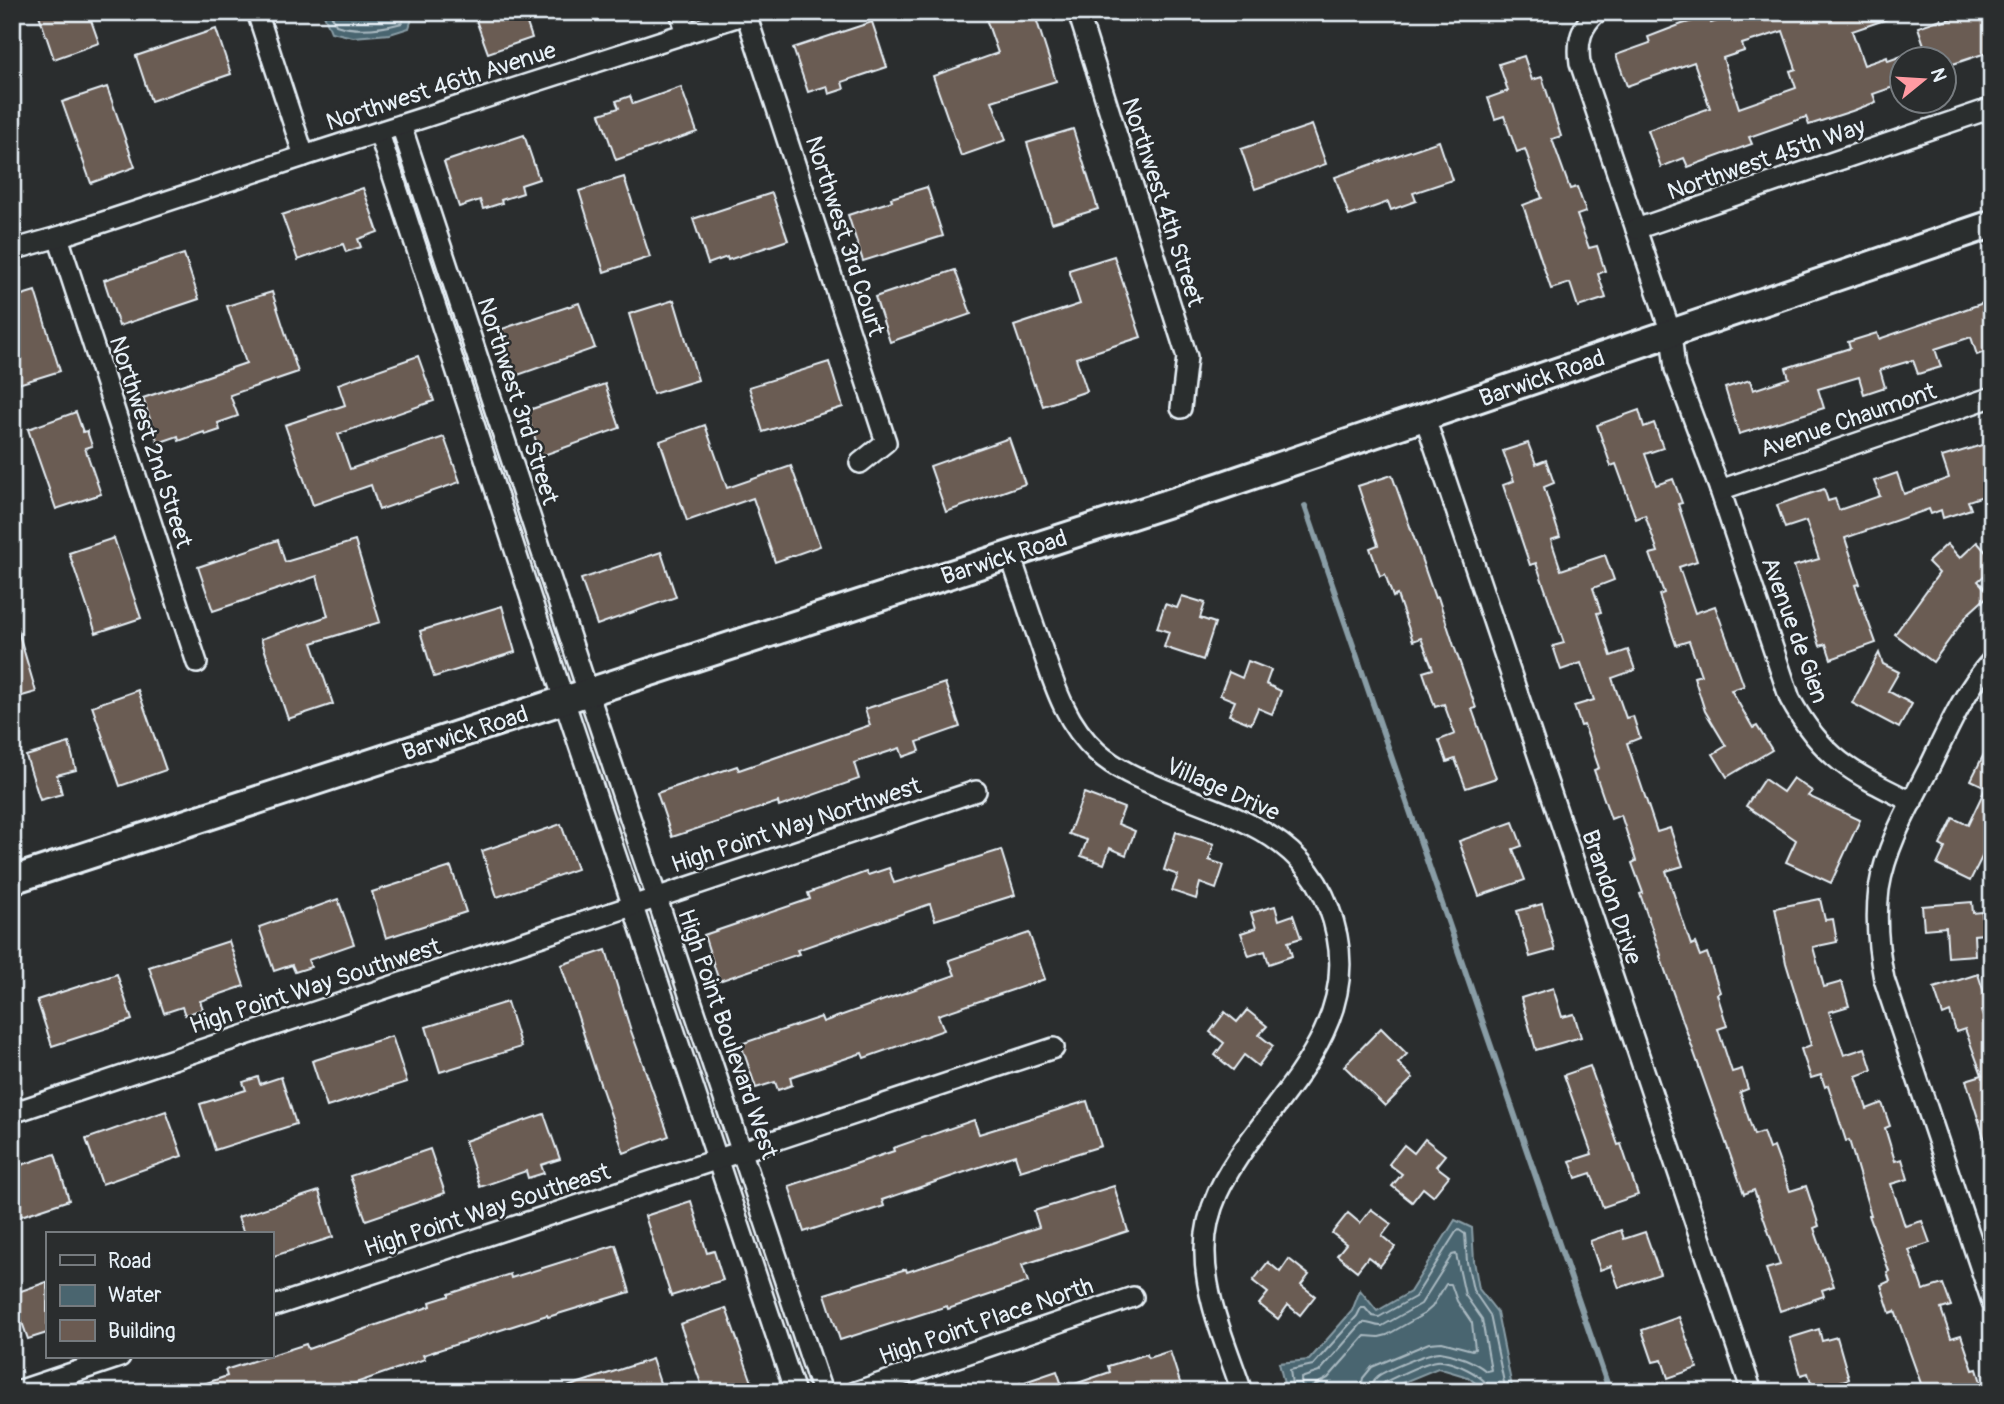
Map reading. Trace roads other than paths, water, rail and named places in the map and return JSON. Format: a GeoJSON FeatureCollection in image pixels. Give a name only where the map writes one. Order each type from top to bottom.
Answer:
{"type":"FeatureCollection","features":[{"type":"Feature","properties":{"kind":"street"},"geometry":{"type":"LineString","coordinates":[[257,12],[304,156]]}},
{"type":"Feature","properties":{"kind":"street"},"geometry":{"type":"LineString","coordinates":[[680,12],[687,33]]}},
{"type":"Feature","properties":{"kind":"street","name":"Northwest 4th Street"},"geometry":{"type":"LineString","coordinates":[[1077,12],[1187,358],[1181,408]]}},
{"type":"Feature","properties":{"kind":"street","name":"Avenue de Gien"},"geometry":{"type":"LineString","coordinates":[[1597,12],[1586,22],[1580,35],[1580,63],[1671,333],[1686,358],[1696,392],[1696,426],[1790,699],[1819,744],[1839,762],[1912,802]]}},
{"type":"Feature","properties":{"kind":"street","name":"Northwest 46th Avenue"},"geometry":{"type":"LineString","coordinates":[[12,250],[749,13]]}},
{"type":"Feature","properties":{"kind":"street","name":"Northwest 3rd Court"},"geometry":{"type":"LineString","coordinates":[[749,13],[886,442],[860,463]]}},
{"type":"Feature","properties":{"kind":"street","name":"Northwest 45th Way"},"geometry":{"type":"LineString","coordinates":[[1636,229],[1992,108]]}},
{"type":"Feature","properties":{"kind":"street","name":"Northwest 3rd Street"},"geometry":{"type":"LineString","coordinates":[[401,125],[576,696]]}},
{"type":"Feature","properties":{"kind":"street","name":"Northwest 3rd Street"},"geometry":{"type":"LineString","coordinates":[[379,132],[576,696]]}},
{"type":"Feature","properties":{"kind":"street","name":"Barwick Road"},"geometry":{"type":"LineString","coordinates":[[12,880],[1425,418],[1992,224]]}},
{"type":"Feature","properties":{"kind":"street","name":"Northwest 2nd Street"},"geometry":{"type":"LineString","coordinates":[[58,237],[197,663]]}},
{"type":"Feature","properties":{"kind":"street","name":"Avenue Chaumont"},"geometry":{"type":"LineString","coordinates":[[1720,490],[1992,397]]}},
{"type":"Feature","properties":{"kind":"street","name":"Brandon Drive"},"geometry":{"type":"LineString","coordinates":[[1425,418],[1752,1392]]}},
{"type":"Feature","properties":{"kind":"street","name":"Village Drive"},"geometry":{"type":"LineString","coordinates":[[1010,555],[1054,685],[1064,709],[1079,732],[1097,752],[1118,768],[1238,817],[1285,845],[1319,886],[1337,936],[1340,970],[1337,997],[1330,1022],[1318,1046],[1228,1171],[1208,1220],[1204,1247],[1211,1300],[1242,1392]]}},
{"type":"Feature","properties":{"kind":"street"},"geometry":{"type":"LineString","coordinates":[[1992,660],[1964,697],[1887,856],[1877,918],[1878,948],[1884,979],[1986,1266],[1992,1302]]}},
{"type":"Feature","properties":{"kind":"street","name":"High Point Boulevard West"},"geometry":{"type":"LineString","coordinates":[[576,696],[657,897],[822,1392]]}},
{"type":"Feature","properties":{"kind":"street","name":"High Point Boulevard West"},"geometry":{"type":"LineString","coordinates":[[576,696],[632,905],[795,1392]]}},
{"type":"Feature","properties":{"kind":"street","name":"High Point Way Northwest"},"geometry":{"type":"LineString","coordinates":[[632,905],[975,791]]}},
{"type":"Feature","properties":{"kind":"street","name":"High Point Way Southwest"},"geometry":{"type":"LineString","coordinates":[[12,1113],[632,905]]}},
{"type":"Feature","properties":{"kind":"street","name":"High Point Way Southeast"},"geometry":{"type":"LineString","coordinates":[[273,1306],[1054,1048]]}},
{"type":"Feature","properties":{"kind":"street","name":"High Point Place North"},"geometry":{"type":"LineString","coordinates":[[855,1392],[1133,1297]]}},
{"type":"Feature","properties":{"kind":"street"},"geometry":{"type":"LineString","coordinates":[[15,1392],[118,1358]]}},
{"type":"Feature","properties":{"kind":"water"},"geometry":{"type":"Polygon","coordinates":[[[323,12],[414,12],[409,28],[390,34],[353,37],[331,32],[323,12]]]}},
{"type":"Feature","properties":{"kind":"water"},"geometry":{"type":"Polygon","coordinates":[[[1455,1220],[1472,1228],[1479,1289],[1497,1312],[1513,1392],[1486,1392],[1468,1377],[1438,1368],[1380,1392],[1286,1392],[1279,1363],[1309,1360],[1352,1311],[1360,1290],[1377,1311],[1410,1292],[1455,1220]]]}},
{"type":"Feature","properties":{"kind":"waterway"},"geometry":{"type":"LineString","coordinates":[[1305,506],[1610,1392]]}}]}
